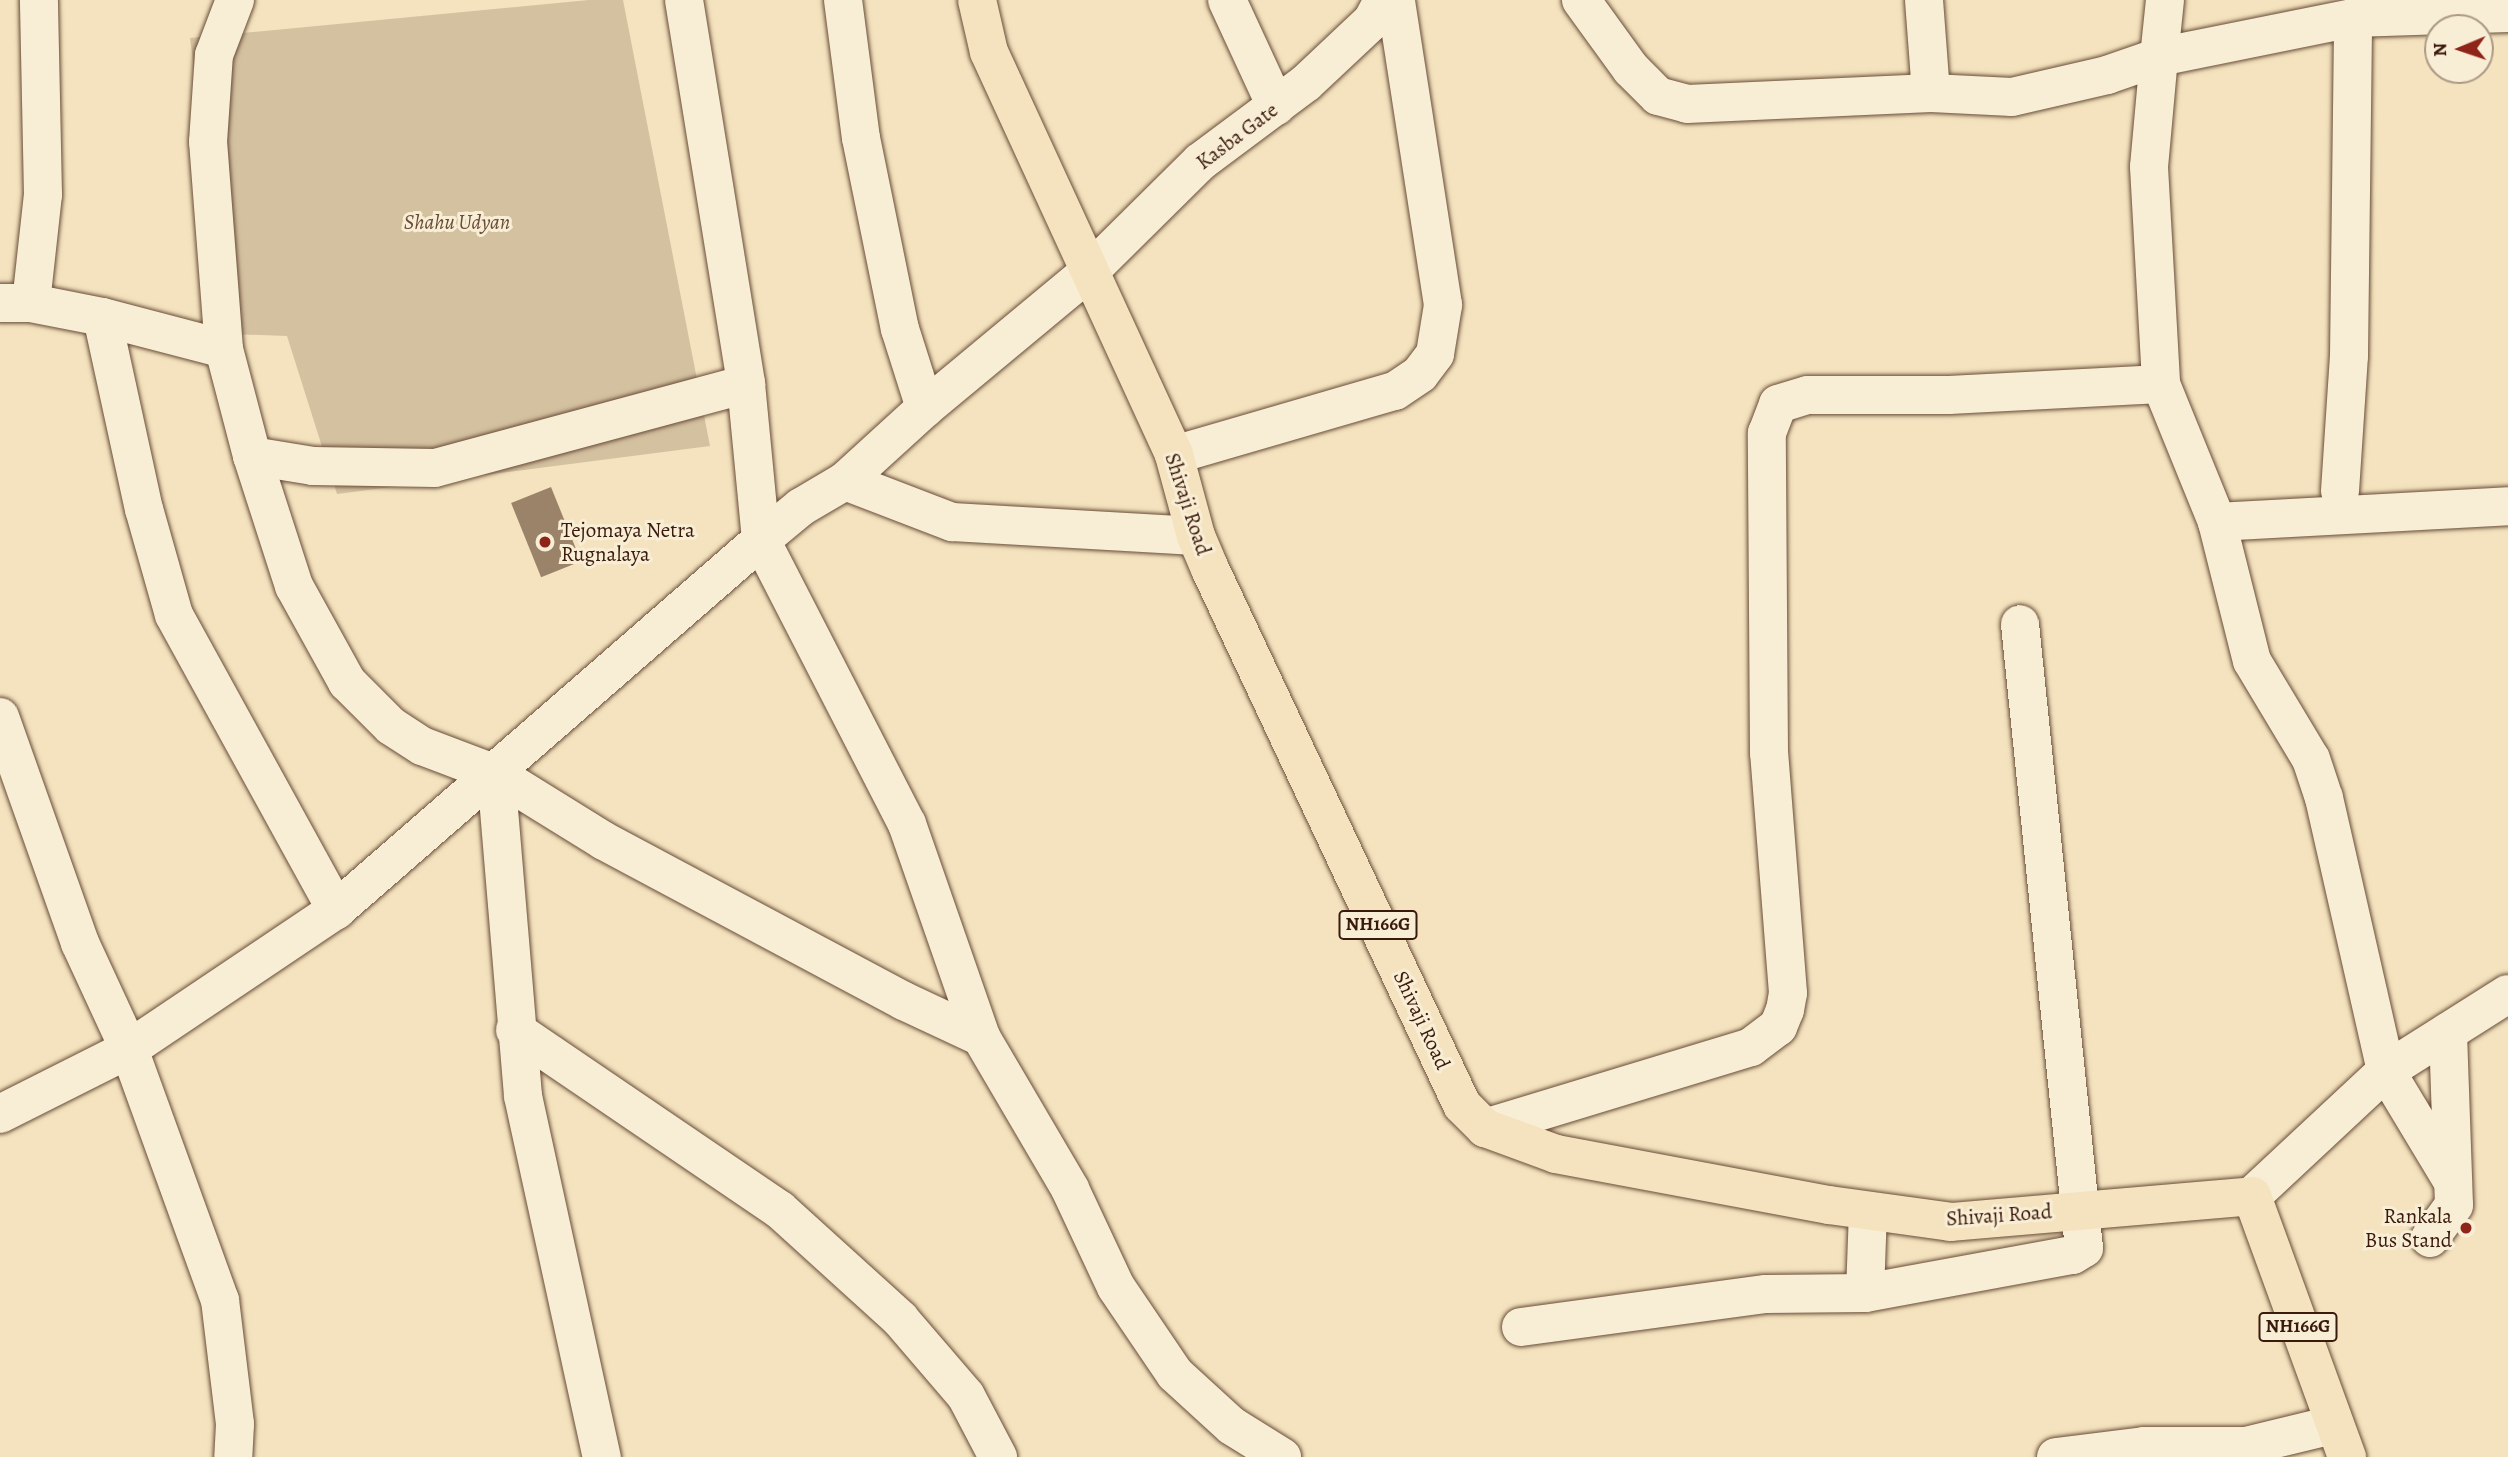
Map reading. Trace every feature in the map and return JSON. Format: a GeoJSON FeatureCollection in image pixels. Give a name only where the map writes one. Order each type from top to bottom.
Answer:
{"type":"FeatureCollection","features":[{"type":"Feature","properties":{"kind":"highway","name":"Shivaji Road"},"geometry":{"type":"LineString","coordinates":[[977,0],[989,52],[1174,455],[1196,536],[1462,1105],[1485,1128],[1556,1154],[1868,1212],[1951,1222],[2252,1196]]}},
{"type":"Feature","properties":{"kind":"highway","name":"NH166G"},"geometry":{"type":"LineString","coordinates":[[2252,1196],[2340,1441]]}},
{"type":"Feature","properties":{"kind":"street"},"geometry":{"type":"LineString","coordinates":[[39,0],[43,195],[16,303],[102,317],[224,349]]}},
{"type":"Feature","properties":{"kind":"street"},"geometry":{"type":"LineString","coordinates":[[235,0],[214,55],[208,142],[224,349],[252,456],[294,586],[347,681],[391,726],[422,746],[496,774],[604,841],[904,1001],[981,1037]]}},
{"type":"Feature","properties":{"kind":"street"},"geometry":{"type":"LineString","coordinates":[[684,0],[746,384],[761,540],[906,824],[981,1037],[1070,1189],[1116,1287],[1175,1374],[1233,1426],[1282,1457]]}},
{"type":"Feature","properties":{"kind":"street"},"geometry":{"type":"LineString","coordinates":[[843,0],[861,138],[900,329],[925,408]]}},
{"type":"Feature","properties":{"kind":"street"},"geometry":{"type":"LineString","coordinates":[[1227,0],[1276,106]]}},
{"type":"Feature","properties":{"kind":"street","name":"Kasba Gate"},"geometry":{"type":"LineString","coordinates":[[0,1114],[129,1049],[336,910],[496,774],[573,701],[761,540],[801,507],[845,481],[925,408],[1090,271],[1200,162],[1276,106],[1372,21],[1383,0]]}},
{"type":"Feature","properties":{"kind":"street"},"geometry":{"type":"LineString","coordinates":[[1174,455],[1395,391],[1420,374],[1435,354],[1443,305],[1396,0]]}},
{"type":"Feature","properties":{"kind":"street"},"geometry":{"type":"LineString","coordinates":[[1581,0],[1632,69],[1658,96],[1687,104],[1931,93],[2012,97],[2159,57],[2353,19],[2508,13]]}},
{"type":"Feature","properties":{"kind":"street"},"geometry":{"type":"LineString","coordinates":[[1924,0],[1931,93]]}},
{"type":"Feature","properties":{"kind":"street"},"geometry":{"type":"LineString","coordinates":[[2165,0],[2149,167],[2161,384],[2217,522],[2252,661],[2311,759],[2324,799],[2386,1071],[2453,1182]]}},
{"type":"Feature","properties":{"kind":"street"},"geometry":{"type":"LineString","coordinates":[[2340,491],[2349,355],[2353,19]]}},
{"type":"Feature","properties":{"kind":"street"},"geometry":{"type":"LineString","coordinates":[[102,317],[144,509],[174,615],[336,910]]}},
{"type":"Feature","properties":{"kind":"street"},"geometry":{"type":"LineString","coordinates":[[252,456],[313,466],[435,468],[746,384]]}},
{"type":"Feature","properties":{"kind":"street"},"geometry":{"type":"LineString","coordinates":[[1485,1128],[1751,1048],[1778,1027],[1788,993],[1769,753],[1780,456],[1771,416],[1778,404],[1792,397],[1949,395],[2161,384]]}},
{"type":"Feature","properties":{"kind":"street"},"geometry":{"type":"LineString","coordinates":[[845,481],[952,522],[1196,536]]}},
{"type":"Feature","properties":{"kind":"street"},"geometry":{"type":"LineString","coordinates":[[2217,522],[2508,506]]}},
{"type":"Feature","properties":{"kind":"street"},"geometry":{"type":"LineString","coordinates":[[1521,1327],[1766,1294],[1865,1293],[2073,1255],[2084,1248],[2083,1209],[2064,1070],[2020,624]]}},
{"type":"Feature","properties":{"kind":"street"},"geometry":{"type":"LineString","coordinates":[[0,717],[80,943],[129,1049],[220,1300],[235,1424],[233,1457]]}},
{"type":"Feature","properties":{"kind":"street"},"geometry":{"type":"LineString","coordinates":[[496,774],[523,1096],[602,1457]]}},
{"type":"Feature","properties":{"kind":"street"},"geometry":{"type":"LineString","coordinates":[[2252,1196],[2386,1071],[2508,994]]}},
{"type":"Feature","properties":{"kind":"street"},"geometry":{"type":"LineString","coordinates":[[516,1030],[780,1210],[900,1320],[966,1396],[998,1457]]}},
{"type":"Feature","properties":{"kind":"street"},"geometry":{"type":"LineString","coordinates":[[2430,1238],[2454,1205],[2448,1032]]}},
{"type":"Feature","properties":{"kind":"street"},"geometry":{"type":"LineString","coordinates":[[1865,1293],[1868,1212]]}},
{"type":"Feature","properties":{"kind":"street"},"geometry":{"type":"LineString","coordinates":[[2056,1457],[2144,1446],[2246,1451],[2340,1441]]}},
{"type":"Feature","properties":{"kind":"green space","name":"Shahu Udyan"},"geometry":{"type":"Polygon","coordinates":[[[589,0],[623,0],[710,446],[337,494],[287,336],[229,334],[190,38],[589,0]]]}},
{"type":"Feature","properties":{"kind":"building"},"geometry":{"type":"Polygon","coordinates":[[[551,487],[581,561],[541,577],[511,503],[551,487]]]}},
{"type":"Feature","properties":{"kind":"place","name":"Tejomaya Netra Rugnalaya"},"geometry":{"type":"Point","coordinates":[545,542]}},
{"type":"Feature","properties":{"kind":"place","name":"Rankala Bus Stand"},"geometry":{"type":"Point","coordinates":[2466,1228]}}]}
